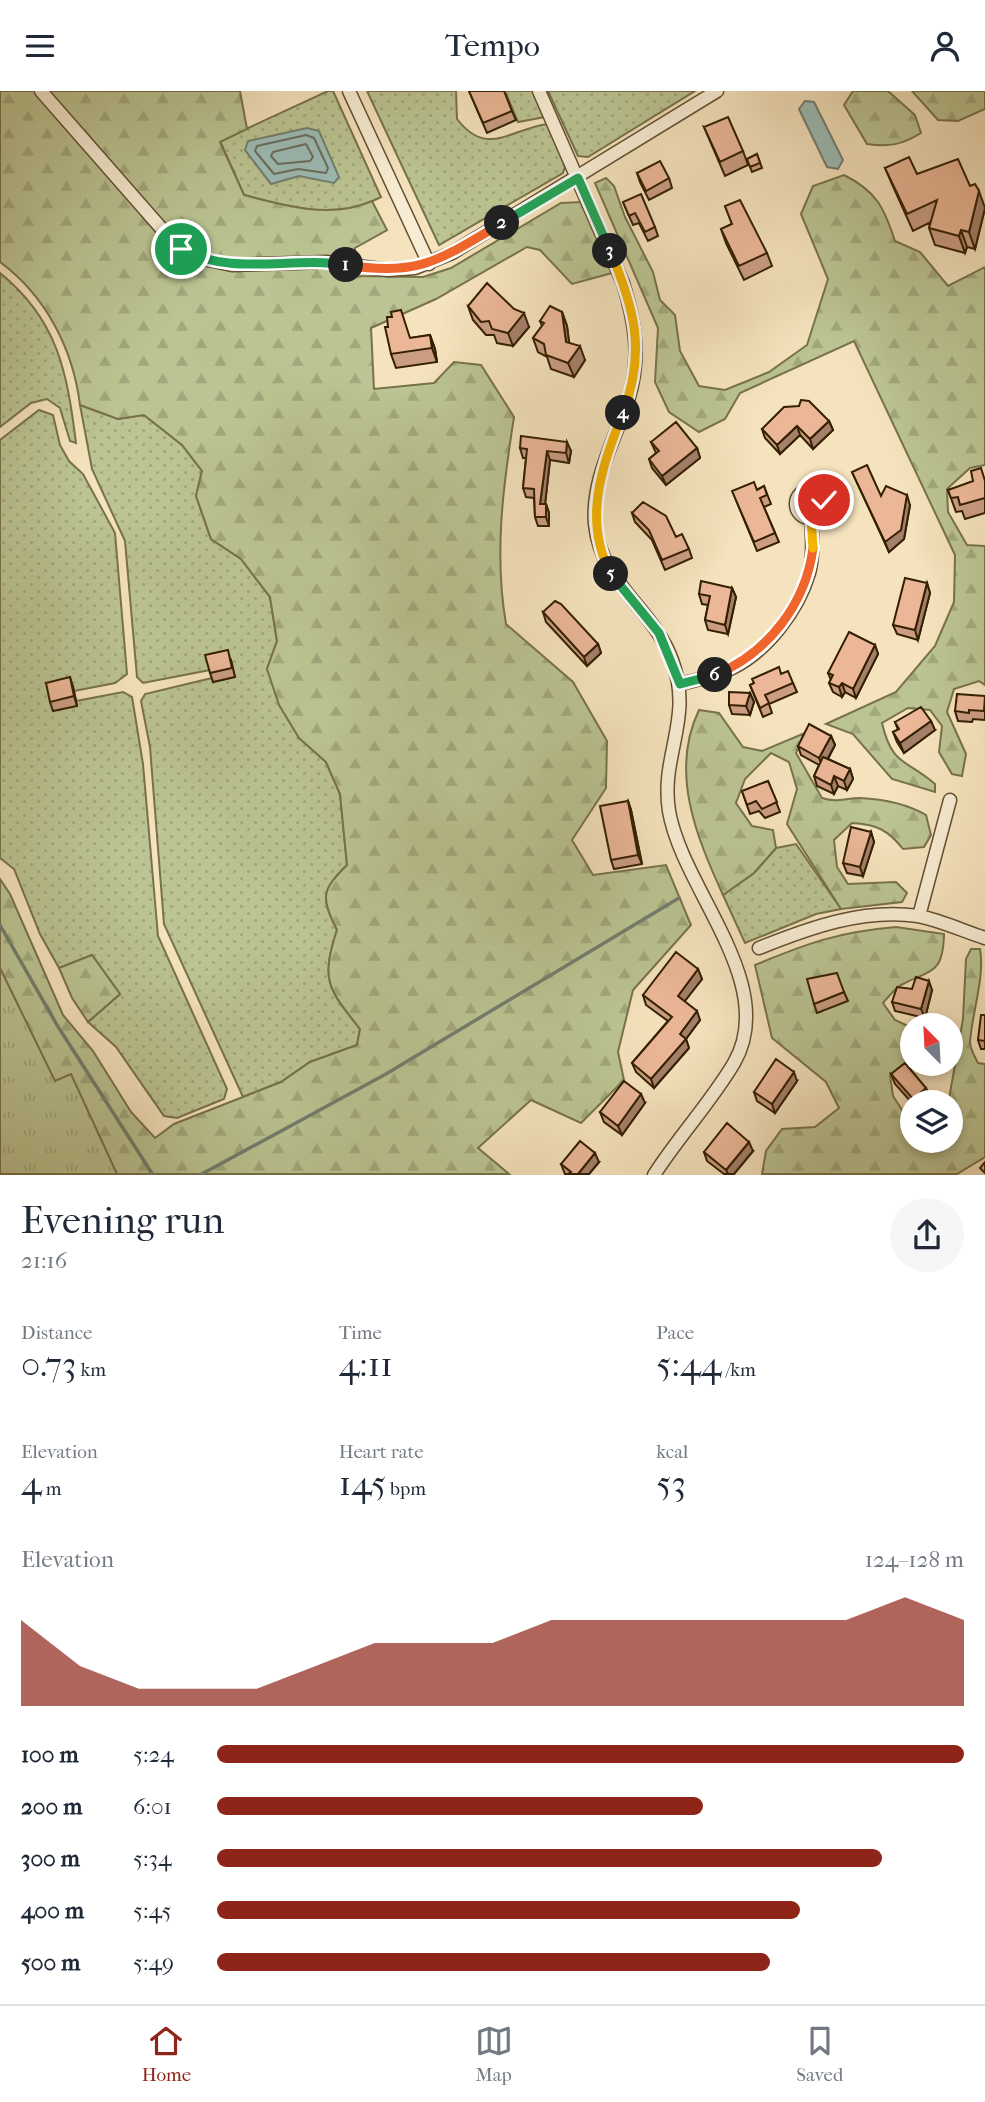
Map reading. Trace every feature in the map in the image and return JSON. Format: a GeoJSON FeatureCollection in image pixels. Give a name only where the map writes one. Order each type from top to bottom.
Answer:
{"type":"FeatureCollection","features":[{"type":"Feature","properties":{"kind":"street"},"geometry":{"type":"LineString","coordinates":[[41,91],[181,249],[199,258],[232,265],[326,262],[388,270],[429,264],[578,178],[717,91]]}},
{"type":"Feature","properties":{"kind":"street"},"geometry":{"type":"LineString","coordinates":[[349,91],[429,264]]}},
{"type":"Feature","properties":{"kind":"street"},"geometry":{"type":"LineString","coordinates":[[539,91],[624,283],[637,343],[629,396],[595,501],[595,526],[605,562],[616,582],[659,633],[680,684],[681,707],[668,780],[669,809],[680,849],[733,959],[747,1007],[748,1022],[734,1063],[654,1174]]}},
{"type":"Feature","properties":{"kind":"street"},"geometry":{"type":"LineString","coordinates":[[680,684],[734,667],[757,650],[784,622],[810,571],[813,545],[811,518]]}},
{"type":"Feature","properties":{"kind":"street"},"geometry":{"type":"LineString","coordinates":[[919,916],[950,800]]}},
{"type":"Feature","properties":{"kind":"street"},"geometry":{"type":"LineString","coordinates":[[759,948],[842,920],[885,915],[919,916],[985,938]]}},
{"type":"Feature","properties":{"kind":"green space"},"geometry":{"type":"Polygon","coordinates":[[[0,91],[240,91],[247,129],[220,142],[244,195],[308,209],[325,210],[372,201],[387,230],[355,248],[355,276],[423,277],[451,268],[561,203],[582,202],[612,273],[572,284],[540,250],[527,247],[436,299],[371,328],[374,389],[434,383],[454,362],[481,365],[514,417],[501,520],[502,598],[506,624],[573,682],[607,741],[606,788],[572,840],[593,875],[666,865],[691,925],[633,990],[618,1052],[624,1080],[581,1123],[531,1100],[478,1148],[509,1174],[0,1174],[0,879],[10,894],[63,1015],[93,1051],[131,1112],[155,1138],[174,1124],[281,1082],[310,1062],[357,1045],[360,1029],[335,994],[329,974],[329,962],[337,930],[328,910],[326,895],[332,881],[347,865],[340,794],[326,762],[299,738],[279,705],[267,669],[277,641],[270,597],[241,559],[211,539],[196,496],[202,471],[182,445],[144,415],[118,419],[80,405],[71,364],[55,325],[31,291],[0,262],[0,91]]]}},
{"type":"Feature","properties":{"kind":"green space"},"geometry":{"type":"Polygon","coordinates":[[[333,91],[381,197],[355,208],[324,211],[297,208],[244,195],[220,141],[333,91]]]}},
{"type":"Feature","properties":{"kind":"green space"},"geometry":{"type":"Polygon","coordinates":[[[367,91],[456,91],[457,119],[468,131],[489,139],[548,124],[566,163],[563,173],[439,245],[367,91]]]}},
{"type":"Feature","properties":{"kind":"green space"},"geometry":{"type":"Polygon","coordinates":[[[505,91],[533,91],[545,117],[518,122],[505,91]]]}},
{"type":"Feature","properties":{"kind":"green space"},"geometry":{"type":"Polygon","coordinates":[[[548,91],[695,91],[588,157],[578,156],[548,91]]]}},
{"type":"Feature","properties":{"kind":"green space"},"geometry":{"type":"Polygon","coordinates":[[[853,91],[888,91],[915,115],[921,133],[895,144],[867,144],[844,105],[853,91]]]}},
{"type":"Feature","properties":{"kind":"green space"},"geometry":{"type":"Polygon","coordinates":[[[912,91],[985,91],[985,109],[958,121],[938,120],[912,91]]]}},
{"type":"Feature","properties":{"kind":"green space"},"geometry":{"type":"Polygon","coordinates":[[[844,175],[864,187],[877,201],[895,241],[920,252],[948,286],[985,267],[985,465],[970,468],[947,489],[948,512],[967,545],[985,546],[985,685],[979,681],[954,689],[947,712],[966,754],[962,776],[952,774],[939,752],[942,726],[930,710],[908,708],[882,723],[890,747],[896,755],[935,784],[935,792],[892,779],[853,734],[826,724],[896,692],[935,646],[954,602],[955,555],[854,341],[740,393],[725,419],[699,432],[669,412],[655,382],[658,328],[595,183],[606,178],[614,186],[625,217],[653,272],[660,300],[675,315],[680,351],[699,386],[725,390],[769,372],[807,345],[828,279],[801,214],[813,186],[844,175]]]}},
{"type":"Feature","properties":{"kind":"green space"},"geometry":{"type":"Polygon","coordinates":[[[0,273],[35,309],[56,349],[68,393],[76,443],[70,441],[60,408],[47,399],[31,403],[0,427],[0,273]]]}},
{"type":"Feature","properties":{"kind":"green space"},"geometry":{"type":"Polygon","coordinates":[[[80,405],[118,419],[144,415],[182,445],[202,471],[196,496],[211,539],[241,559],[270,597],[277,641],[267,669],[299,738],[326,762],[340,794],[347,865],[332,881],[326,895],[328,910],[337,930],[329,962],[329,974],[335,994],[360,1029],[357,1045],[310,1062],[281,1082],[243,1097],[164,924],[150,747],[141,701],[145,694],[212,678],[213,682],[235,677],[231,660],[210,670],[143,683],[137,677],[125,541],[92,469],[80,405]]]}},
{"type":"Feature","properties":{"kind":"green space"},"geometry":{"type":"Polygon","coordinates":[[[39,410],[53,415],[60,445],[69,461],[83,474],[115,533],[127,674],[115,683],[74,691],[76,701],[123,692],[132,697],[143,764],[158,936],[227,1089],[224,1099],[177,1118],[164,1116],[116,1047],[88,1022],[120,994],[92,955],[59,968],[40,934],[14,869],[0,858],[0,440],[39,410]]]}},
{"type":"Feature","properties":{"kind":"green space"},"geometry":{"type":"Polygon","coordinates":[[[699,710],[719,713],[743,747],[762,751],[805,733],[796,753],[822,798],[886,801],[926,815],[931,835],[924,847],[903,849],[881,829],[852,823],[834,840],[837,867],[848,884],[896,882],[907,893],[902,902],[841,909],[787,824],[797,789],[789,762],[771,753],[745,779],[736,803],[752,826],[773,830],[776,848],[754,873],[723,895],[696,828],[687,781],[686,757],[690,733],[699,710]]]}},
{"type":"Feature","properties":{"kind":"green space"},"geometry":{"type":"Polygon","coordinates":[[[796,844],[841,909],[816,914],[745,943],[723,895],[754,873],[776,848],[796,844]]]}},
{"type":"Feature","properties":{"kind":"green space"},"geometry":{"type":"Polygon","coordinates":[[[896,927],[944,934],[941,956],[934,968],[900,985],[883,1003],[895,1020],[900,1022],[900,1070],[890,1075],[893,1096],[900,1107],[900,1153],[963,1153],[963,1090],[951,1090],[953,1076],[963,1076],[966,959],[971,949],[980,949],[980,983],[970,1042],[978,1063],[985,1064],[985,1157],[957,1174],[762,1174],[766,1151],[782,1129],[815,1127],[839,1108],[826,1082],[772,1038],[755,965],[791,950],[857,932],[896,927]]]}},
{"type":"Feature","properties":{"kind":"green space"},"geometry":{"type":"Polygon","coordinates":[[[92,955],[120,994],[88,1022],[72,998],[59,968],[92,955]]]}},
{"type":"Feature","properties":{"kind":"green space"},"geometry":{"type":"Polygon","coordinates":[[[0,968],[55,1081],[71,1074],[117,1174],[0,1174],[0,968]]]}},
{"type":"Feature","properties":{"kind":"water"},"geometry":{"type":"Polygon","coordinates":[[[805,101],[814,102],[843,160],[838,169],[827,167],[799,109],[805,101]]]}},
{"type":"Feature","properties":{"kind":"water"},"geometry":{"type":"Polygon","coordinates":[[[307,128],[319,131],[339,177],[334,183],[299,176],[271,184],[245,150],[248,141],[307,128]]]}},
{"type":"Feature","properties":{"kind":"building"},"geometry":{"type":"Polygon","coordinates":[[[469,91],[504,91],[512,111],[483,123],[469,91]]]}},
{"type":"Feature","properties":{"kind":"building"},"geometry":{"type":"Polygon","coordinates":[[[728,117],[743,151],[720,162],[704,127],[728,117]]]}},
{"type":"Feature","properties":{"kind":"building"},"geometry":{"type":"Polygon","coordinates":[[[757,154],[760,163],[750,167],[747,159],[757,154]]]}},
{"type":"Feature","properties":{"kind":"building"},"geometry":{"type":"Polygon","coordinates":[[[909,157],[917,174],[958,159],[970,186],[975,184],[979,191],[969,232],[961,230],[959,236],[929,228],[937,200],[907,214],[885,168],[909,157]]]}},
{"type":"Feature","properties":{"kind":"building"},"geometry":{"type":"Polygon","coordinates":[[[660,161],[669,178],[646,191],[637,173],[660,161]]]}},
{"type":"Feature","properties":{"kind":"building"},"geometry":{"type":"Polygon","coordinates":[[[641,194],[655,227],[645,232],[635,213],[629,216],[623,202],[641,194]]]}},
{"type":"Feature","properties":{"kind":"building"},"geometry":{"type":"Polygon","coordinates":[[[740,200],[767,253],[739,266],[721,229],[732,224],[725,206],[740,200]]]}},
{"type":"Feature","properties":{"kind":"building"},"geometry":{"type":"Polygon","coordinates":[[[487,283],[514,309],[524,313],[508,333],[492,329],[489,321],[481,322],[468,306],[487,283]]]}},
{"type":"Feature","properties":{"kind":"building"},"geometry":{"type":"Polygon","coordinates":[[[550,306],[562,312],[566,342],[580,346],[568,363],[546,355],[544,344],[533,338],[544,323],[540,321],[550,306]]]}},
{"type":"Feature","properties":{"kind":"building"},"geometry":{"type":"Polygon","coordinates":[[[401,310],[410,338],[430,335],[432,348],[391,354],[385,327],[388,327],[387,317],[392,317],[391,312],[401,310]]]}},
{"type":"Feature","properties":{"kind":"building"},"geometry":{"type":"Polygon","coordinates":[[[801,400],[809,401],[829,421],[810,439],[797,426],[777,445],[762,429],[784,407],[799,406],[801,400]]]}},
{"type":"Feature","properties":{"kind":"building"},"geometry":{"type":"Polygon","coordinates":[[[676,422],[697,448],[662,476],[649,459],[659,451],[651,442],[676,422]]]}},
{"type":"Feature","properties":{"kind":"building"},"geometry":{"type":"Polygon","coordinates":[[[521,436],[567,442],[566,453],[547,451],[540,504],[546,504],[546,517],[535,517],[534,489],[523,488],[527,449],[520,448],[521,436]]]}},
{"type":"Feature","properties":{"kind":"building"},"geometry":{"type":"Polygon","coordinates":[[[867,465],[881,496],[886,486],[907,495],[901,530],[885,542],[852,472],[867,465]]]}},
{"type":"Feature","properties":{"kind":"building"},"geometry":{"type":"Polygon","coordinates":[[[981,468],[985,481],[985,498],[960,505],[958,497],[951,498],[948,490],[973,481],[971,471],[981,468]]]}},
{"type":"Feature","properties":{"kind":"building"},"geometry":{"type":"Polygon","coordinates":[[[754,482],[757,490],[764,486],[767,495],[760,498],[775,533],[754,542],[732,491],[754,482]]]}},
{"type":"Feature","properties":{"kind":"building"},"geometry":{"type":"Polygon","coordinates":[[[643,502],[666,516],[676,537],[682,534],[689,549],[662,560],[649,530],[632,513],[643,502]]]}},
{"type":"Feature","properties":{"kind":"building"},"geometry":{"type":"Polygon","coordinates":[[[905,578],[927,583],[915,630],[893,625],[905,578]]]}},
{"type":"Feature","properties":{"kind":"building"},"geometry":{"type":"Polygon","coordinates":[[[701,581],[732,588],[725,625],[705,620],[710,596],[699,594],[701,581]]]}},
{"type":"Feature","properties":{"kind":"building"},"geometry":{"type":"Polygon","coordinates":[[[555,601],[561,604],[598,644],[584,657],[543,612],[555,601]]]}},
{"type":"Feature","properties":{"kind":"building"},"geometry":{"type":"Polygon","coordinates":[[[849,632],[875,645],[853,689],[842,683],[839,687],[829,683],[833,675],[828,673],[849,632]]]}},
{"type":"Feature","properties":{"kind":"building"},"geometry":{"type":"Polygon","coordinates":[[[228,650],[232,668],[210,673],[205,655],[228,650]]]}},
{"type":"Feature","properties":{"kind":"building"},"geometry":{"type":"Polygon","coordinates":[[[779,667],[781,674],[788,671],[793,683],[765,695],[769,703],[760,708],[750,685],[754,683],[752,679],[779,667]]]}},
{"type":"Feature","properties":{"kind":"building"},"geometry":{"type":"Polygon","coordinates":[[[70,677],[74,696],[50,702],[46,683],[70,677]]]}},
{"type":"Feature","properties":{"kind":"building"},"geometry":{"type":"Polygon","coordinates":[[[729,692],[750,693],[746,706],[729,705],[729,692]]]}},
{"type":"Feature","properties":{"kind":"building"},"geometry":{"type":"Polygon","coordinates":[[[957,694],[985,696],[984,711],[955,711],[957,694]]]}},
{"type":"Feature","properties":{"kind":"building"},"geometry":{"type":"Polygon","coordinates":[[[921,707],[931,721],[900,743],[893,732],[899,729],[895,722],[921,707]]]}},
{"type":"Feature","properties":{"kind":"building"},"geometry":{"type":"Polygon","coordinates":[[[809,724],[831,736],[819,758],[798,746],[809,724]]]}},
{"type":"Feature","properties":{"kind":"building"},"geometry":{"type":"Polygon","coordinates":[[[823,757],[850,769],[844,781],[834,776],[831,785],[814,776],[823,757]]]}},
{"type":"Feature","properties":{"kind":"building"},"geometry":{"type":"Polygon","coordinates":[[[768,781],[777,802],[762,809],[756,801],[747,805],[742,791],[768,781]]]}},
{"type":"Feature","properties":{"kind":"building"},"geometry":{"type":"Polygon","coordinates":[[[628,801],[638,855],[611,860],[600,806],[628,801]]]}},
{"type":"Feature","properties":{"kind":"building"},"geometry":{"type":"Polygon","coordinates":[[[851,827],[871,832],[860,867],[843,863],[851,827]]]}},
{"type":"Feature","properties":{"kind":"building"},"geometry":{"type":"Polygon","coordinates":[[[676,952],[698,969],[678,996],[697,1011],[680,1034],[686,1039],[651,1079],[632,1063],[672,1017],[643,995],[676,952]]]}},
{"type":"Feature","properties":{"kind":"building"},"geometry":{"type":"Polygon","coordinates":[[[837,973],[844,992],[814,1004],[807,979],[837,973]]]}},
{"type":"Feature","properties":{"kind":"building"},"geometry":{"type":"Polygon","coordinates":[[[916,977],[929,981],[921,1009],[892,1002],[897,987],[912,989],[916,977]]]}},
{"type":"Feature","properties":{"kind":"building"},"geometry":{"type":"Polygon","coordinates":[[[981,1015],[985,1015],[985,1041],[978,1040],[981,1015]]]}},
{"type":"Feature","properties":{"kind":"building"},"geometry":{"type":"Polygon","coordinates":[[[776,1059],[794,1072],[772,1104],[754,1092],[776,1059]]]}},
{"type":"Feature","properties":{"kind":"building"},"geometry":{"type":"Polygon","coordinates":[[[900,1067],[900,1076],[916,1076],[926,1088],[905,1090],[891,1074],[900,1067]]]}},
{"type":"Feature","properties":{"kind":"building"},"geometry":{"type":"Polygon","coordinates":[[[624,1081],[641,1094],[618,1126],[600,1112],[624,1081]]]}},
{"type":"Feature","properties":{"kind":"building"},"geometry":{"type":"Polygon","coordinates":[[[727,1123],[749,1142],[726,1170],[704,1152],[727,1123]]]}},
{"type":"Feature","properties":{"kind":"building"},"geometry":{"type":"Polygon","coordinates":[[[580,1141],[595,1153],[578,1174],[568,1174],[571,1172],[561,1164],[580,1141]]]}},
{"type":"Feature","properties":{"kind":"waterway"},"geometry":{"type":"LineString","coordinates":[[200,1175],[386,1074],[679,898]]}},
{"type":"Feature","properties":{"kind":"waterway"},"geometry":{"type":"LineString","coordinates":[[0,925],[57,1025],[153,1175]]}},
{"type":"Feature","properties":{"kind":"route"},"geometry":{"type":"LineString","coordinates":[[181,249],[199,258],[232,265],[298,261],[388,270],[415,268],[452,253],[578,178],[624,283],[633,313],[637,343],[629,396],[595,501],[595,526],[605,562],[616,582],[659,633],[680,684],[734,667],[757,650],[784,622],[802,592],[810,571],[813,545],[811,518],[823,510],[824,500]]}}]}
